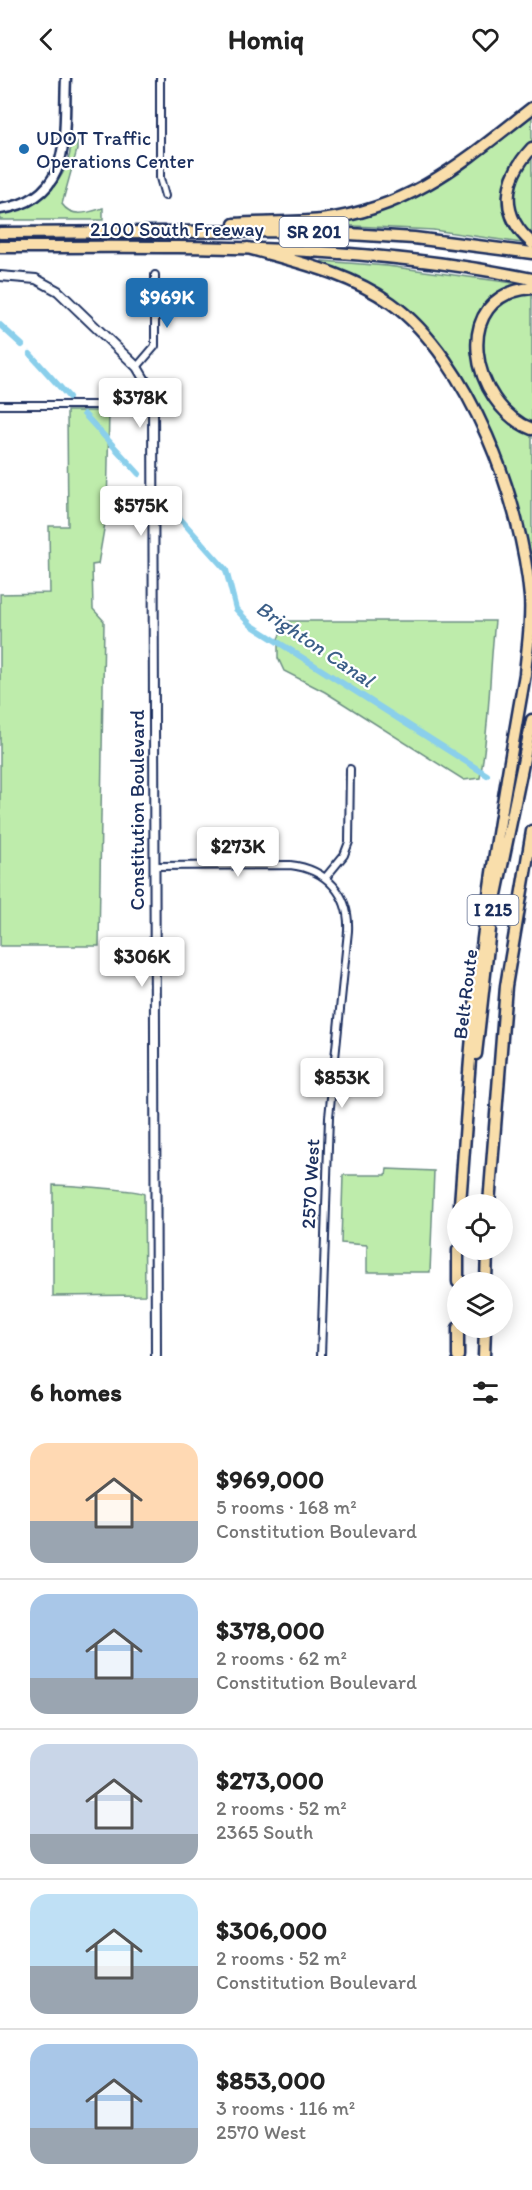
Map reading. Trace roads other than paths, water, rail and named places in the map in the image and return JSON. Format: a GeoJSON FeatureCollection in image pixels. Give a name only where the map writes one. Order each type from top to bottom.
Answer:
{"type":"FeatureCollection","features":[{"type":"Feature","properties":{"kind":"highway"},"geometry":{"type":"LineString","coordinates":[[171,230],[320,220],[359,213],[392,202],[425,187],[455,168],[532,108]]}},
{"type":"Feature","properties":{"kind":"highway"},"geometry":{"type":"LineString","coordinates":[[532,148],[521,160],[511,177],[508,199],[511,214],[520,231],[532,243]]}},
{"type":"Feature","properties":{"kind":"highway","name":"2100 South Freeway"},"geometry":{"type":"LineString","coordinates":[[0,231],[56,233],[171,230],[301,231],[365,235],[532,253]]}},
{"type":"Feature","properties":{"kind":"highway","name":"2100 South Freeway"},"geometry":{"type":"LineString","coordinates":[[0,247],[248,248],[389,255],[532,279]]}},
{"type":"Feature","properties":{"kind":"highway"},"geometry":{"type":"LineString","coordinates":[[248,248],[343,276],[392,304],[422,333],[448,364],[468,399],[507,484],[516,515],[530,599],[528,639],[525,674],[489,886],[472,1025],[467,1101]]}},
{"type":"Feature","properties":{"kind":"highway"},"geometry":{"type":"LineString","coordinates":[[532,288],[511,291],[488,309],[476,334],[476,349],[488,386],[500,404],[513,418],[532,429]]}},
{"type":"Feature","properties":{"kind":"highway","name":"Belt Route"},"geometry":{"type":"LineString","coordinates":[[461,1194],[467,1101],[479,1034],[493,906],[532,720]]}},
{"type":"Feature","properties":{"kind":"highway","name":"Belt Route"},"geometry":{"type":"LineString","coordinates":[[490,1194],[506,986],[532,831]]}},
{"type":"Feature","properties":{"kind":"highway"},"geometry":{"type":"LineString","coordinates":[[518,907],[532,855]]}},
{"type":"Feature","properties":{"kind":"highway"},"geometry":{"type":"LineString","coordinates":[[458,1338],[458,1356]]}},
{"type":"Feature","properties":{"kind":"highway"},"geometry":{"type":"LineString","coordinates":[[484,1356],[485,1338]]}},
{"type":"Feature","properties":{"kind":"main road"},"geometry":{"type":"LineString","coordinates":[[0,209],[20,204],[41,191],[53,177],[64,153],[66,78]]}},
{"type":"Feature","properties":{"kind":"street"},"geometry":{"type":"LineString","coordinates":[[160,78],[159,178],[165,196]]}},
{"type":"Feature","properties":{"kind":"street"},"geometry":{"type":"LineString","coordinates":[[137,367],[155,346],[155,275]]}},
{"type":"Feature","properties":{"kind":"street","name":"Constitution Boulevard"},"geometry":{"type":"LineString","coordinates":[[0,276],[24,276],[50,286],[137,367],[150,386],[153,405],[156,1356]]}},
{"type":"Feature","properties":{"kind":"street"},"geometry":{"type":"LineString","coordinates":[[0,405],[153,405]]}},
{"type":"Feature","properties":{"kind":"street"},"geometry":{"type":"LineString","coordinates":[[154,866],[290,865],[312,869],[326,877],[344,855],[349,842],[350,769]]}},
{"type":"Feature","properties":{"kind":"street","name":"2570 West"},"geometry":{"type":"LineString","coordinates":[[321,1356],[329,1128],[348,924],[342,898],[326,877]]}},
{"type":"Feature","properties":{"kind":"waterway","name":"Brighton Canal"},"geometry":{"type":"LineString","coordinates":[[0,325],[22,345]]}},
{"type":"Feature","properties":{"kind":"waterway","name":"Brighton Canal"},"geometry":{"type":"LineString","coordinates":[[30,354],[69,397]]}},
{"type":"Feature","properties":{"kind":"waterway","name":"Brighton Canal"},"geometry":{"type":"LineString","coordinates":[[84,414],[139,474]]}},
{"type":"Feature","properties":{"kind":"waterway","name":"Brighton Canal"},"geometry":{"type":"LineString","coordinates":[[166,503],[226,570],[236,609],[251,625],[487,775]]}},
{"type":"Feature","properties":{"kind":"place","name":"UDOT Traffic Operations Center"},"geometry":{"type":"Point","coordinates":[24,149]}}]}
